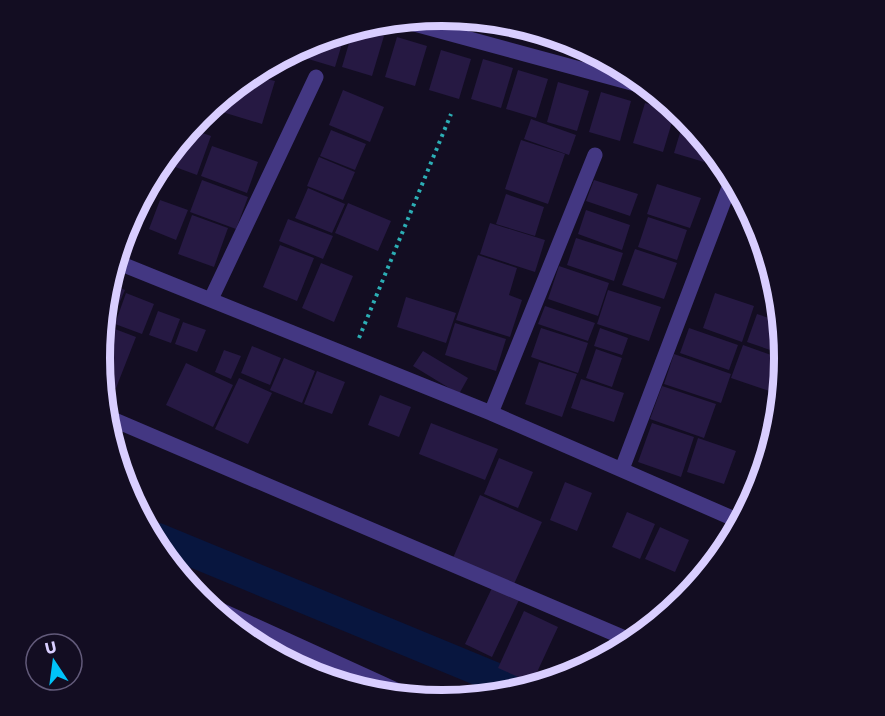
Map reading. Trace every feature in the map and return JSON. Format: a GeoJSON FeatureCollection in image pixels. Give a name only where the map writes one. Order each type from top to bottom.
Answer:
{"type":"FeatureCollection","features":[{"type":"Feature","properties":{"kind":"street"},"geometry":{"type":"LineString","coordinates":[[422,26],[626,82]]}},
{"type":"Feature","properties":{"kind":"street"},"geometry":{"type":"LineString","coordinates":[[211,299],[316,77]]}},
{"type":"Feature","properties":{"kind":"street"},"geometry":{"type":"LineString","coordinates":[[491,413],[595,155]]}},
{"type":"Feature","properties":{"kind":"street"},"geometry":{"type":"LineString","coordinates":[[622,469],[728,190]]}},
{"type":"Feature","properties":{"kind":"street"},"geometry":{"type":"LineString","coordinates":[[123,265],[491,413],[733,518]]}},
{"type":"Feature","properties":{"kind":"street"},"geometry":{"type":"LineString","coordinates":[[116,421],[622,637]]}},
{"type":"Feature","properties":{"kind":"street"},"geometry":{"type":"LineString","coordinates":[[232,616],[387,686]]}},
{"type":"Feature","properties":{"kind":"path"},"geometry":{"type":"LineString","coordinates":[[351,356],[451,114]]}},
{"type":"Feature","properties":{"kind":"building"},"geometry":{"type":"Polygon","coordinates":[[[373,33],[384,36],[372,76],[342,67],[350,39],[373,33]]]}},
{"type":"Feature","properties":{"kind":"building"},"geometry":{"type":"Polygon","coordinates":[[[397,37],[427,46],[415,86],[385,77],[397,37]]]}},
{"type":"Feature","properties":{"kind":"building"},"geometry":{"type":"Polygon","coordinates":[[[343,41],[335,67],[305,58],[306,55],[343,41]]]}},
{"type":"Feature","properties":{"kind":"building"},"geometry":{"type":"Polygon","coordinates":[[[441,50],[471,59],[459,99],[429,90],[441,50]]]}},
{"type":"Feature","properties":{"kind":"building"},"geometry":{"type":"Polygon","coordinates":[[[297,59],[295,66],[288,64],[297,59]]]}},
{"type":"Feature","properties":{"kind":"building"},"geometry":{"type":"Polygon","coordinates":[[[483,59],[513,68],[501,108],[471,99],[483,59]]]}},
{"type":"Feature","properties":{"kind":"building"},"geometry":{"type":"Polygon","coordinates":[[[518,70],[548,79],[536,118],[506,109],[518,70]]]}},
{"type":"Feature","properties":{"kind":"building"},"geometry":{"type":"Polygon","coordinates":[[[264,78],[275,81],[262,124],[220,111],[264,78]]]}},
{"type":"Feature","properties":{"kind":"building"},"geometry":{"type":"Polygon","coordinates":[[[558,82],[589,91],[577,131],[547,122],[558,82]]]}},
{"type":"Feature","properties":{"kind":"building"},"geometry":{"type":"Polygon","coordinates":[[[343,90],[384,107],[370,142],[329,125],[343,90]]]}},
{"type":"Feature","properties":{"kind":"building"},"geometry":{"type":"Polygon","coordinates":[[[601,92],[631,101],[620,141],[589,132],[601,92]]]}},
{"type":"Feature","properties":{"kind":"building"},"geometry":{"type":"Polygon","coordinates":[[[645,103],[662,108],[673,118],[663,152],[633,143],[645,103]]]}},
{"type":"Feature","properties":{"kind":"building"},"geometry":{"type":"Polygon","coordinates":[[[531,119],[576,135],[569,155],[524,139],[531,119]]]}},
{"type":"Feature","properties":{"kind":"building"},"geometry":{"type":"Polygon","coordinates":[[[682,127],[706,156],[704,162],[674,153],[682,127]]]}},
{"type":"Feature","properties":{"kind":"building"},"geometry":{"type":"Polygon","coordinates":[[[331,130],[366,144],[355,170],[320,156],[331,130]]]}},
{"type":"Feature","properties":{"kind":"building"},"geometry":{"type":"Polygon","coordinates":[[[199,132],[211,136],[197,175],[172,166],[199,132]]]}},
{"type":"Feature","properties":{"kind":"building"},"geometry":{"type":"Polygon","coordinates":[[[521,140],[565,154],[548,204],[505,189],[521,140]]]}},
{"type":"Feature","properties":{"kind":"building"},"geometry":{"type":"Polygon","coordinates":[[[212,146],[258,162],[247,193],[201,176],[212,146]]]}},
{"type":"Feature","properties":{"kind":"building"},"geometry":{"type":"Polygon","coordinates":[[[319,157],[355,172],[343,200],[307,186],[319,157]]]}},
{"type":"Feature","properties":{"kind":"building"},"geometry":{"type":"Polygon","coordinates":[[[202,180],[248,197],[236,229],[190,212],[202,180]]]}},
{"type":"Feature","properties":{"kind":"building"},"geometry":{"type":"Polygon","coordinates":[[[594,180],[638,194],[630,216],[586,201],[594,180]]]}},
{"type":"Feature","properties":{"kind":"building"},"geometry":{"type":"Polygon","coordinates":[[[657,184],[701,198],[690,228],[647,214],[657,184]]]}},
{"type":"Feature","properties":{"kind":"building"},"geometry":{"type":"Polygon","coordinates":[[[308,188],[345,204],[332,233],[295,218],[308,188]]]}},
{"type":"Feature","properties":{"kind":"building"},"geometry":{"type":"Polygon","coordinates":[[[506,194],[544,207],[535,236],[496,224],[506,194]]]}},
{"type":"Feature","properties":{"kind":"building"},"geometry":{"type":"Polygon","coordinates":[[[160,200],[188,210],[176,240],[149,229],[160,200]]]}},
{"type":"Feature","properties":{"kind":"building"},"geometry":{"type":"Polygon","coordinates":[[[348,203],[391,221],[378,251],[335,233],[348,203]]]}},
{"type":"Feature","properties":{"kind":"building"},"geometry":{"type":"Polygon","coordinates":[[[586,210],[630,225],[622,250],[578,234],[586,210]]]}},
{"type":"Feature","properties":{"kind":"building"},"geometry":{"type":"Polygon","coordinates":[[[192,215],[228,228],[214,267],[178,254],[192,215]]]}},
{"type":"Feature","properties":{"kind":"building"},"geometry":{"type":"Polygon","coordinates":[[[648,217],[687,230],[677,260],[638,247],[648,217]]]}},
{"type":"Feature","properties":{"kind":"building"},"geometry":{"type":"Polygon","coordinates":[[[288,219],[333,236],[323,259],[279,241],[288,219]]]}},
{"type":"Feature","properties":{"kind":"building"},"geometry":{"type":"Polygon","coordinates":[[[490,223],[545,240],[535,272],[480,254],[490,223]]]}},
{"type":"Feature","properties":{"kind":"building"},"geometry":{"type":"Polygon","coordinates":[[[576,238],[623,253],[614,281],[567,265],[576,238]]]}},
{"type":"Feature","properties":{"kind":"building"},"geometry":{"type":"Polygon","coordinates":[[[280,245],[314,258],[297,301],[263,287],[280,245]]]}},
{"type":"Feature","properties":{"kind":"building"},"geometry":{"type":"Polygon","coordinates":[[[635,249],[677,263],[664,299],[622,285],[635,249]]]}},
{"type":"Feature","properties":{"kind":"building"},"geometry":{"type":"Polygon","coordinates":[[[478,255],[517,268],[509,295],[522,300],[510,337],[456,320],[478,255]]]}},
{"type":"Feature","properties":{"kind":"building"},"geometry":{"type":"Polygon","coordinates":[[[321,263],[353,276],[334,322],[302,308],[321,263]]]}},
{"type":"Feature","properties":{"kind":"building"},"geometry":{"type":"Polygon","coordinates":[[[559,266],[609,283],[598,316],[548,299],[559,266]]]}},
{"type":"Feature","properties":{"kind":"building"},"geometry":{"type":"Polygon","coordinates":[[[118,287],[125,290],[113,318],[118,287]]]}},
{"type":"Feature","properties":{"kind":"building"},"geometry":{"type":"Polygon","coordinates":[[[608,290],[661,307],[649,341],[597,324],[608,290]]]}},
{"type":"Feature","properties":{"kind":"building"},"geometry":{"type":"Polygon","coordinates":[[[126,293],[154,304],[142,334],[115,324],[126,293]]]}},
{"type":"Feature","properties":{"kind":"building"},"geometry":{"type":"Polygon","coordinates":[[[715,293],[754,306],[742,342],[703,328],[715,293]]]}},
{"type":"Feature","properties":{"kind":"building"},"geometry":{"type":"Polygon","coordinates":[[[406,297],[456,313],[446,343],[397,327],[406,297]]]}},
{"type":"Feature","properties":{"kind":"building"},"geometry":{"type":"Polygon","coordinates":[[[545,306],[595,323],[588,341],[538,324],[545,306]]]}},
{"type":"Feature","properties":{"kind":"building"},"geometry":{"type":"Polygon","coordinates":[[[158,311],[180,319],[171,343],[149,335],[158,311]]]}},
{"type":"Feature","properties":{"kind":"building"},"geometry":{"type":"Polygon","coordinates":[[[757,314],[772,319],[775,351],[747,342],[757,314]]]}},
{"type":"Feature","properties":{"kind":"building"},"geometry":{"type":"Polygon","coordinates":[[[183,322],[206,330],[197,352],[175,344],[183,322]]]}},
{"type":"Feature","properties":{"kind":"building"},"geometry":{"type":"Polygon","coordinates":[[[455,323],[506,339],[496,371],[445,355],[455,323]]]}},
{"type":"Feature","properties":{"kind":"building"},"geometry":{"type":"Polygon","coordinates":[[[112,328],[136,337],[116,388],[112,386],[111,380],[112,328]]]}},
{"type":"Feature","properties":{"kind":"building"},"geometry":{"type":"Polygon","coordinates":[[[541,328],[588,343],[578,373],[531,357],[541,328]]]}},
{"type":"Feature","properties":{"kind":"building"},"geometry":{"type":"Polygon","coordinates":[[[600,328],[628,338],[622,355],[594,346],[600,328]]]}},
{"type":"Feature","properties":{"kind":"building"},"geometry":{"type":"Polygon","coordinates":[[[689,328],[738,345],[729,370],[680,353],[689,328]]]}},
{"type":"Feature","properties":{"kind":"building"},"geometry":{"type":"Polygon","coordinates":[[[743,345],[775,356],[773,392],[731,378],[743,345]]]}},
{"type":"Feature","properties":{"kind":"building"},"geometry":{"type":"Polygon","coordinates":[[[252,346],[281,358],[270,385],[241,373],[252,346]]]}},
{"type":"Feature","properties":{"kind":"building"},"geometry":{"type":"Polygon","coordinates":[[[596,349],[622,358],[612,387],[586,378],[596,349]]]}},
{"type":"Feature","properties":{"kind":"building"},"geometry":{"type":"Polygon","coordinates":[[[224,350],[241,356],[231,379],[215,372],[224,350]]]}},
{"type":"Feature","properties":{"kind":"building"},"geometry":{"type":"Polygon","coordinates":[[[423,351],[468,378],[459,394],[413,366],[423,351]]]}},
{"type":"Feature","properties":{"kind":"building"},"geometry":{"type":"Polygon","coordinates":[[[674,354],[731,374],[721,403],[664,384],[674,354]]]}},
{"type":"Feature","properties":{"kind":"building"},"geometry":{"type":"Polygon","coordinates":[[[284,358],[315,371],[302,403],[270,390],[284,358]]]}},
{"type":"Feature","properties":{"kind":"building"},"geometry":{"type":"Polygon","coordinates":[[[539,362],[577,374],[562,417],[525,404],[539,362]]]}},
{"type":"Feature","properties":{"kind":"building"},"geometry":{"type":"Polygon","coordinates":[[[186,363],[233,385],[213,427],[166,405],[186,363]]]}},
{"type":"Feature","properties":{"kind":"building"},"geometry":{"type":"Polygon","coordinates":[[[317,371],[345,382],[332,414],[304,404],[317,371]]]}},
{"type":"Feature","properties":{"kind":"building"},"geometry":{"type":"Polygon","coordinates":[[[239,378],[272,393],[248,444],[215,429],[239,378]]]}},
{"type":"Feature","properties":{"kind":"building"},"geometry":{"type":"Polygon","coordinates":[[[581,379],[624,393],[614,422],[571,408],[581,379]]]}},
{"type":"Feature","properties":{"kind":"building"},"geometry":{"type":"Polygon","coordinates":[[[662,386],[716,404],[704,438],[650,419],[662,386]]]}},
{"type":"Feature","properties":{"kind":"building"},"geometry":{"type":"Polygon","coordinates":[[[380,395],[411,407],[399,437],[368,425],[380,395]]]}},
{"type":"Feature","properties":{"kind":"building"},"geometry":{"type":"Polygon","coordinates":[[[431,423],[498,449],[485,480],[419,454],[431,423]]]}},
{"type":"Feature","properties":{"kind":"building"},"geometry":{"type":"Polygon","coordinates":[[[652,423],[694,437],[681,477],[638,462],[652,423]]]}},
{"type":"Feature","properties":{"kind":"building"},"geometry":{"type":"Polygon","coordinates":[[[698,438],[736,451],[724,484],[687,472],[698,438]]]}},
{"type":"Feature","properties":{"kind":"building"},"geometry":{"type":"Polygon","coordinates":[[[499,458],[533,472],[518,508],[484,494],[499,458]]]}},
{"type":"Feature","properties":{"kind":"building"},"geometry":{"type":"Polygon","coordinates":[[[565,482],[592,493],[577,531],[550,520],[565,482]]]}},
{"type":"Feature","properties":{"kind":"building"},"geometry":{"type":"Polygon","coordinates":[[[480,495],[542,522],[514,584],[453,558],[480,495]]]}},
{"type":"Feature","properties":{"kind":"building"},"geometry":{"type":"Polygon","coordinates":[[[627,512],[655,524],[640,559],[612,547],[627,512]]]}},
{"type":"Feature","properties":{"kind":"building"},"geometry":{"type":"Polygon","coordinates":[[[660,527],[689,540],[675,572],[645,559],[660,527]]]}},
{"type":"Feature","properties":{"kind":"building"},"geometry":{"type":"Polygon","coordinates":[[[492,588],[519,600],[492,657],[465,644],[492,588]]]}},
{"type":"Feature","properties":{"kind":"building"},"geometry":{"type":"Polygon","coordinates":[[[524,611],[558,627],[535,677],[525,680],[498,668],[524,611]]]}},
{"type":"Feature","properties":{"kind":"waterway"},"geometry":{"type":"LineString","coordinates":[[165,541],[510,683]]}}]}
